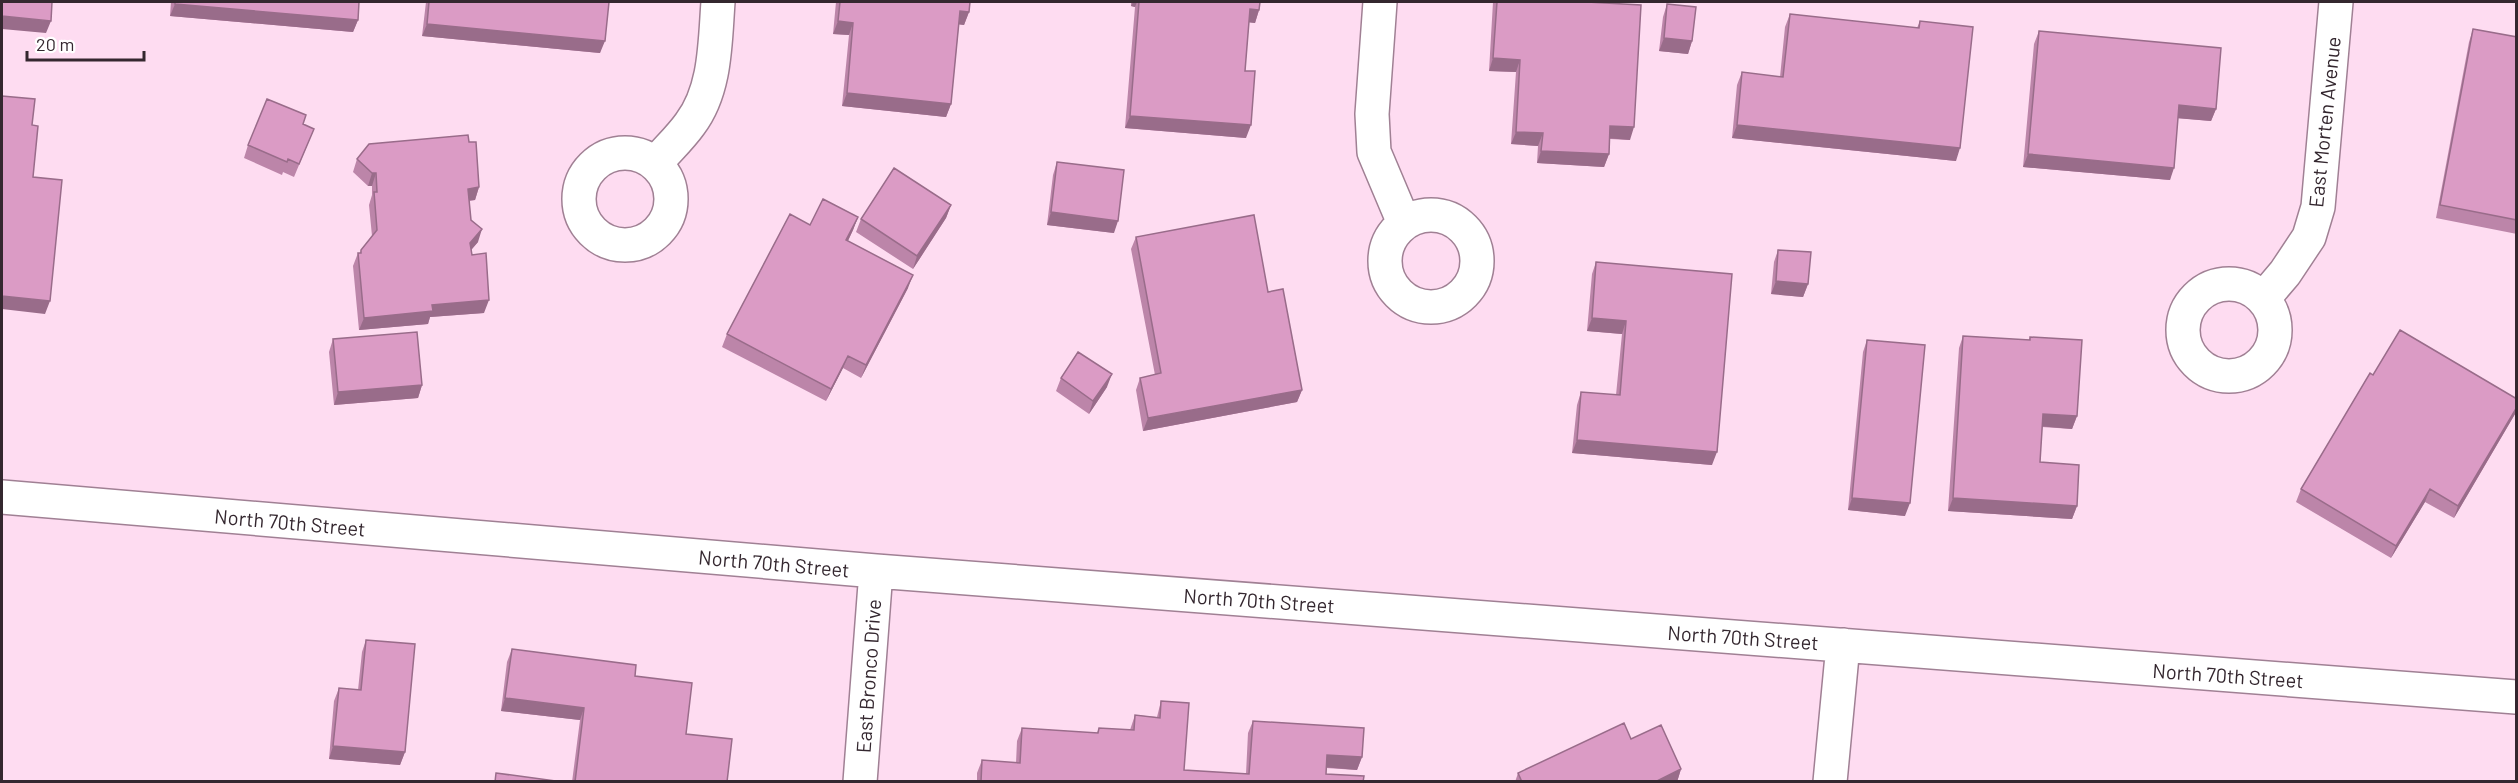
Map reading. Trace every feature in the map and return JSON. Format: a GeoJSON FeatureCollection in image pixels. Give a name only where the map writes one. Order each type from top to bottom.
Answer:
{"type":"FeatureCollection","features":[{"type":"Feature","properties":{"kind":"street"},"geometry":{"type":"LineString","coordinates":[[656,163],[691,123],[705,97],[713,60],[718,2]]}},
{"type":"Feature","properties":{"kind":"street"},"geometry":{"type":"LineString","coordinates":[[1380,2],[1372,114],[1374,152],[1404,224]]}},
{"type":"Feature","properties":{"kind":"street","name":"East Morten Avenue"},"geometry":{"type":"LineString","coordinates":[[2263,299],[2285,273],[2309,237],[2318,207],[2336,2]]}},
{"type":"Feature","properties":{"kind":"street","name":"North 70th Street"},"geometry":{"type":"LineString","coordinates":[[2,497],[876,571],[2517,697]]}},
{"type":"Feature","properties":{"kind":"street","name":"East Bronco Drive"},"geometry":{"type":"LineString","coordinates":[[860,782],[876,571]]}},
{"type":"Feature","properties":{"kind":"street"},"geometry":{"type":"LineString","coordinates":[[1830,782],[1844,645]]}},
{"type":"Feature","properties":{"kind":"building"},"geometry":{"type":"Polygon","coordinates":[[[2,2],[52,2],[51,21],[2,16],[2,2]]]}},
{"type":"Feature","properties":{"kind":"building"},"geometry":{"type":"Polygon","coordinates":[[[175,2],[359,2],[358,20],[175,4],[175,2]]]}},
{"type":"Feature","properties":{"kind":"building"},"geometry":{"type":"Polygon","coordinates":[[[429,2],[609,2],[605,41],[427,24],[429,2]]]}},
{"type":"Feature","properties":{"kind":"building"},"geometry":{"type":"Polygon","coordinates":[[[840,2],[970,2],[969,12],[960,11],[951,104],[847,93],[853,23],[838,21],[840,2]]]}},
{"type":"Feature","properties":{"kind":"building"},"geometry":{"type":"Polygon","coordinates":[[[1139,2],[1260,2],[1259,10],[1250,9],[1245,71],[1255,71],[1251,125],[1130,116],[1139,2]]]}},
{"type":"Feature","properties":{"kind":"building"},"geometry":{"type":"Polygon","coordinates":[[[1497,2],[1587,2],[1641,5],[1634,127],[1610,126],[1609,154],[1541,151],[1543,133],[1516,132],[1520,60],[1493,58],[1497,2]]]}},
{"type":"Feature","properties":{"kind":"building"},"geometry":{"type":"Polygon","coordinates":[[[1667,4],[1696,7],[1692,41],[1664,38],[1667,4]]]}},
{"type":"Feature","properties":{"kind":"building"},"geometry":{"type":"Polygon","coordinates":[[[1790,14],[1919,28],[1920,21],[1973,27],[1960,148],[1737,125],[1742,72],[1783,77],[1790,14]]]}},
{"type":"Feature","properties":{"kind":"building"},"geometry":{"type":"Polygon","coordinates":[[[2473,29],[2517,37],[2517,220],[2440,205],[2473,29]]]}},
{"type":"Feature","properties":{"kind":"building"},"geometry":{"type":"Polygon","coordinates":[[[2039,31],[2221,48],[2216,109],[2179,105],[2174,168],[2028,154],[2039,31]]]}},
{"type":"Feature","properties":{"kind":"building"},"geometry":{"type":"Polygon","coordinates":[[[2,96],[35,99],[32,125],[38,126],[33,177],[62,180],[50,301],[2,296],[2,96]]]}},
{"type":"Feature","properties":{"kind":"building"},"geometry":{"type":"Polygon","coordinates":[[[267,99],[306,115],[303,124],[314,129],[299,164],[288,159],[287,162],[248,145],[267,99]]]}},
{"type":"Feature","properties":{"kind":"building"},"geometry":{"type":"Polygon","coordinates":[[[468,135],[469,142],[476,142],[479,187],[468,189],[471,220],[482,229],[470,243],[472,255],[486,253],[489,300],[432,305],[433,311],[364,318],[358,253],[361,253],[377,230],[374,192],[377,192],[376,173],[372,173],[357,159],[369,144],[468,135]]]}},
{"type":"Feature","properties":{"kind":"building"},"geometry":{"type":"Polygon","coordinates":[[[1057,162],[1124,170],[1118,221],[1051,212],[1057,162]]]}},
{"type":"Feature","properties":{"kind":"building"},"geometry":{"type":"Polygon","coordinates":[[[894,168],[951,205],[917,256],[861,219],[894,168]]]}},
{"type":"Feature","properties":{"kind":"building"},"geometry":{"type":"Polygon","coordinates":[[[823,199],[858,217],[846,240],[913,275],[866,365],[848,356],[831,389],[727,334],[790,214],[810,225],[823,199]]]}},
{"type":"Feature","properties":{"kind":"building"},"geometry":{"type":"Polygon","coordinates":[[[1254,215],[1268,292],[1283,289],[1302,390],[1148,418],[1140,378],[1161,373],[1136,237],[1254,215]]]}},
{"type":"Feature","properties":{"kind":"building"},"geometry":{"type":"Polygon","coordinates":[[[1778,250],[1811,252],[1808,284],[1776,281],[1778,250]]]}},
{"type":"Feature","properties":{"kind":"building"},"geometry":{"type":"Polygon","coordinates":[[[1596,262],[1732,274],[1717,452],[1577,440],[1581,392],[1620,395],[1626,321],[1592,318],[1596,262]]]}},
{"type":"Feature","properties":{"kind":"building"},"geometry":{"type":"Polygon","coordinates":[[[2400,330],[2517,399],[2517,407],[2458,506],[2430,489],[2396,546],[2301,489],[2370,373],[2373,375],[2400,330]]]}},
{"type":"Feature","properties":{"kind":"building"},"geometry":{"type":"Polygon","coordinates":[[[417,332],[422,385],[338,392],[333,339],[417,332]]]}},
{"type":"Feature","properties":{"kind":"building"},"geometry":{"type":"Polygon","coordinates":[[[1963,336],[2082,340],[2077,416],[2043,414],[2040,462],[2079,465],[2077,506],[1953,498],[1963,336]]]}},
{"type":"Feature","properties":{"kind":"building"},"geometry":{"type":"Polygon","coordinates":[[[1867,340],[1925,345],[1910,503],[1852,498],[1867,340]]]}},
{"type":"Feature","properties":{"kind":"building"},"geometry":{"type":"Polygon","coordinates":[[[1078,352],[1112,374],[1093,401],[1061,378],[1078,352]]]}},
{"type":"Feature","properties":{"kind":"building"},"geometry":{"type":"Polygon","coordinates":[[[366,640],[415,644],[405,752],[333,746],[339,688],[361,690],[366,640]]]}},
{"type":"Feature","properties":{"kind":"building"},"geometry":{"type":"Polygon","coordinates":[[[512,649],[636,665],[635,676],[692,683],[686,734],[732,739],[727,782],[575,782],[584,708],[505,698],[512,649]]]}},
{"type":"Feature","properties":{"kind":"building"},"geometry":{"type":"Polygon","coordinates":[[[1161,701],[1189,703],[1184,770],[1249,774],[1253,721],[1364,728],[1362,757],[1327,755],[1326,774],[1364,776],[1363,782],[981,782],[982,760],[1020,763],[1022,728],[1098,733],[1099,728],[1134,730],[1135,715],[1160,718],[1161,701]]]}},
{"type":"Feature","properties":{"kind":"building"},"geometry":{"type":"Polygon","coordinates":[[[1624,723],[1631,739],[1661,725],[1681,769],[1655,782],[1522,782],[1518,773],[1624,723]]]}},
{"type":"Feature","properties":{"kind":"building"},"geometry":{"type":"Polygon","coordinates":[[[496,773],[563,782],[495,782],[496,773]]]}}]}
